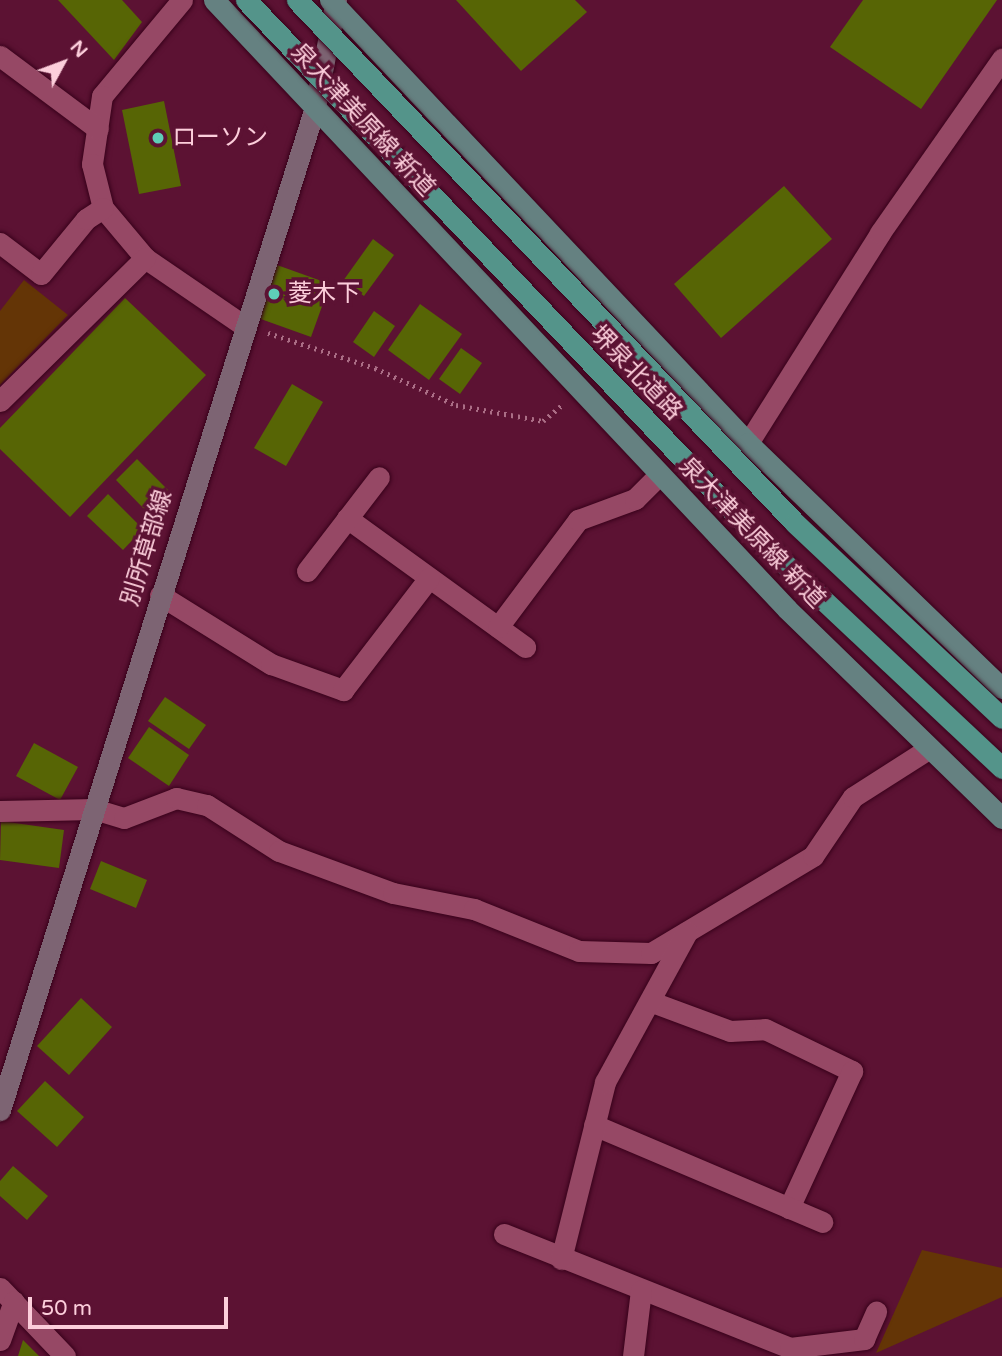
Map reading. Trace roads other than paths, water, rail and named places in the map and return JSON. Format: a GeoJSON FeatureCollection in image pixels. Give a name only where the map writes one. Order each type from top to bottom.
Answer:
{"type":"FeatureCollection","features":[{"type":"Feature","properties":{"kind":"highway","name":"堺泉北道路"},"geometry":{"type":"LineString","coordinates":[[246,0],[769,549],[1002,768]]}},
{"type":"Feature","properties":{"kind":"highway","name":"堺泉北道路"},"geometry":{"type":"LineString","coordinates":[[297,0],[795,523],[1002,718]]}},
{"type":"Feature","properties":{"kind":"main road","name":"泉大津美原線 新道"},"geometry":{"type":"LineString","coordinates":[[214,0],[659,475],[928,749],[1002,818]]}},
{"type":"Feature","properties":{"kind":"main road","name":"別所草部線"},"geometry":{"type":"LineString","coordinates":[[0,1110],[243,325],[316,107],[333,2]]}},
{"type":"Feature","properties":{"kind":"main road"},"geometry":{"type":"LineString","coordinates":[[333,2],[748,443],[1002,688]]}},
{"type":"Feature","properties":{"kind":"street"},"geometry":{"type":"LineString","coordinates":[[182,0],[102,96],[92,164],[103,208],[145,258],[243,325]]}},
{"type":"Feature","properties":{"kind":"street"},"geometry":{"type":"LineString","coordinates":[[0,56],[97,129]]}},
{"type":"Feature","properties":{"kind":"street"},"geometry":{"type":"LineString","coordinates":[[748,443],[880,233],[1002,59]]}},
{"type":"Feature","properties":{"kind":"street"},"geometry":{"type":"LineString","coordinates":[[0,243],[41,274],[86,219],[103,208]]}},
{"type":"Feature","properties":{"kind":"street"},"geometry":{"type":"LineString","coordinates":[[0,401],[145,258]]}},
{"type":"Feature","properties":{"kind":"street"},"geometry":{"type":"LineString","coordinates":[[498,627],[578,520],[635,499],[659,475]]}},
{"type":"Feature","properties":{"kind":"street"},"geometry":{"type":"LineString","coordinates":[[307,571],[379,477]]}},
{"type":"Feature","properties":{"kind":"street"},"geometry":{"type":"LineString","coordinates":[[347,518],[525,647]]}},
{"type":"Feature","properties":{"kind":"street"},"geometry":{"type":"LineString","coordinates":[[160,594],[271,664],[343,690],[429,578]]}},
{"type":"Feature","properties":{"kind":"street"},"geometry":{"type":"LineString","coordinates":[[0,811],[94,809],[124,818],[176,798],[206,805],[279,851],[393,893],[474,909],[579,951],[650,953],[813,856],[853,797],[928,749]]}},
{"type":"Feature","properties":{"kind":"street"},"geometry":{"type":"LineString","coordinates":[[561,1258],[605,1082],[652,1002],[687,932]]}},
{"type":"Feature","properties":{"kind":"street"},"geometry":{"type":"LineString","coordinates":[[652,1002],[730,1031],[765,1029],[852,1071],[789,1208]]}},
{"type":"Feature","properties":{"kind":"street"},"geometry":{"type":"LineString","coordinates":[[594,1125],[822,1223]]}},
{"type":"Feature","properties":{"kind":"street"},"geometry":{"type":"LineString","coordinates":[[504,1234],[789,1352],[864,1339],[876,1311]]}},
{"type":"Feature","properties":{"kind":"street"},"geometry":{"type":"LineString","coordinates":[[633,1356],[641,1290]]}},
{"type":"Feature","properties":{"kind":"street"},"geometry":{"type":"LineString","coordinates":[[0,1340],[7,1295]]}},
{"type":"Feature","properties":{"kind":"street"},"geometry":{"type":"LineString","coordinates":[[7,1295],[65,1356]]}},
{"type":"Feature","properties":{"kind":"place","name":"ローソン"},"geometry":{"type":"Point","coordinates":[158,138]}},
{"type":"Feature","properties":{"kind":"place","name":"菱木下"},"geometry":{"type":"Point","coordinates":[274,294]}}]}
